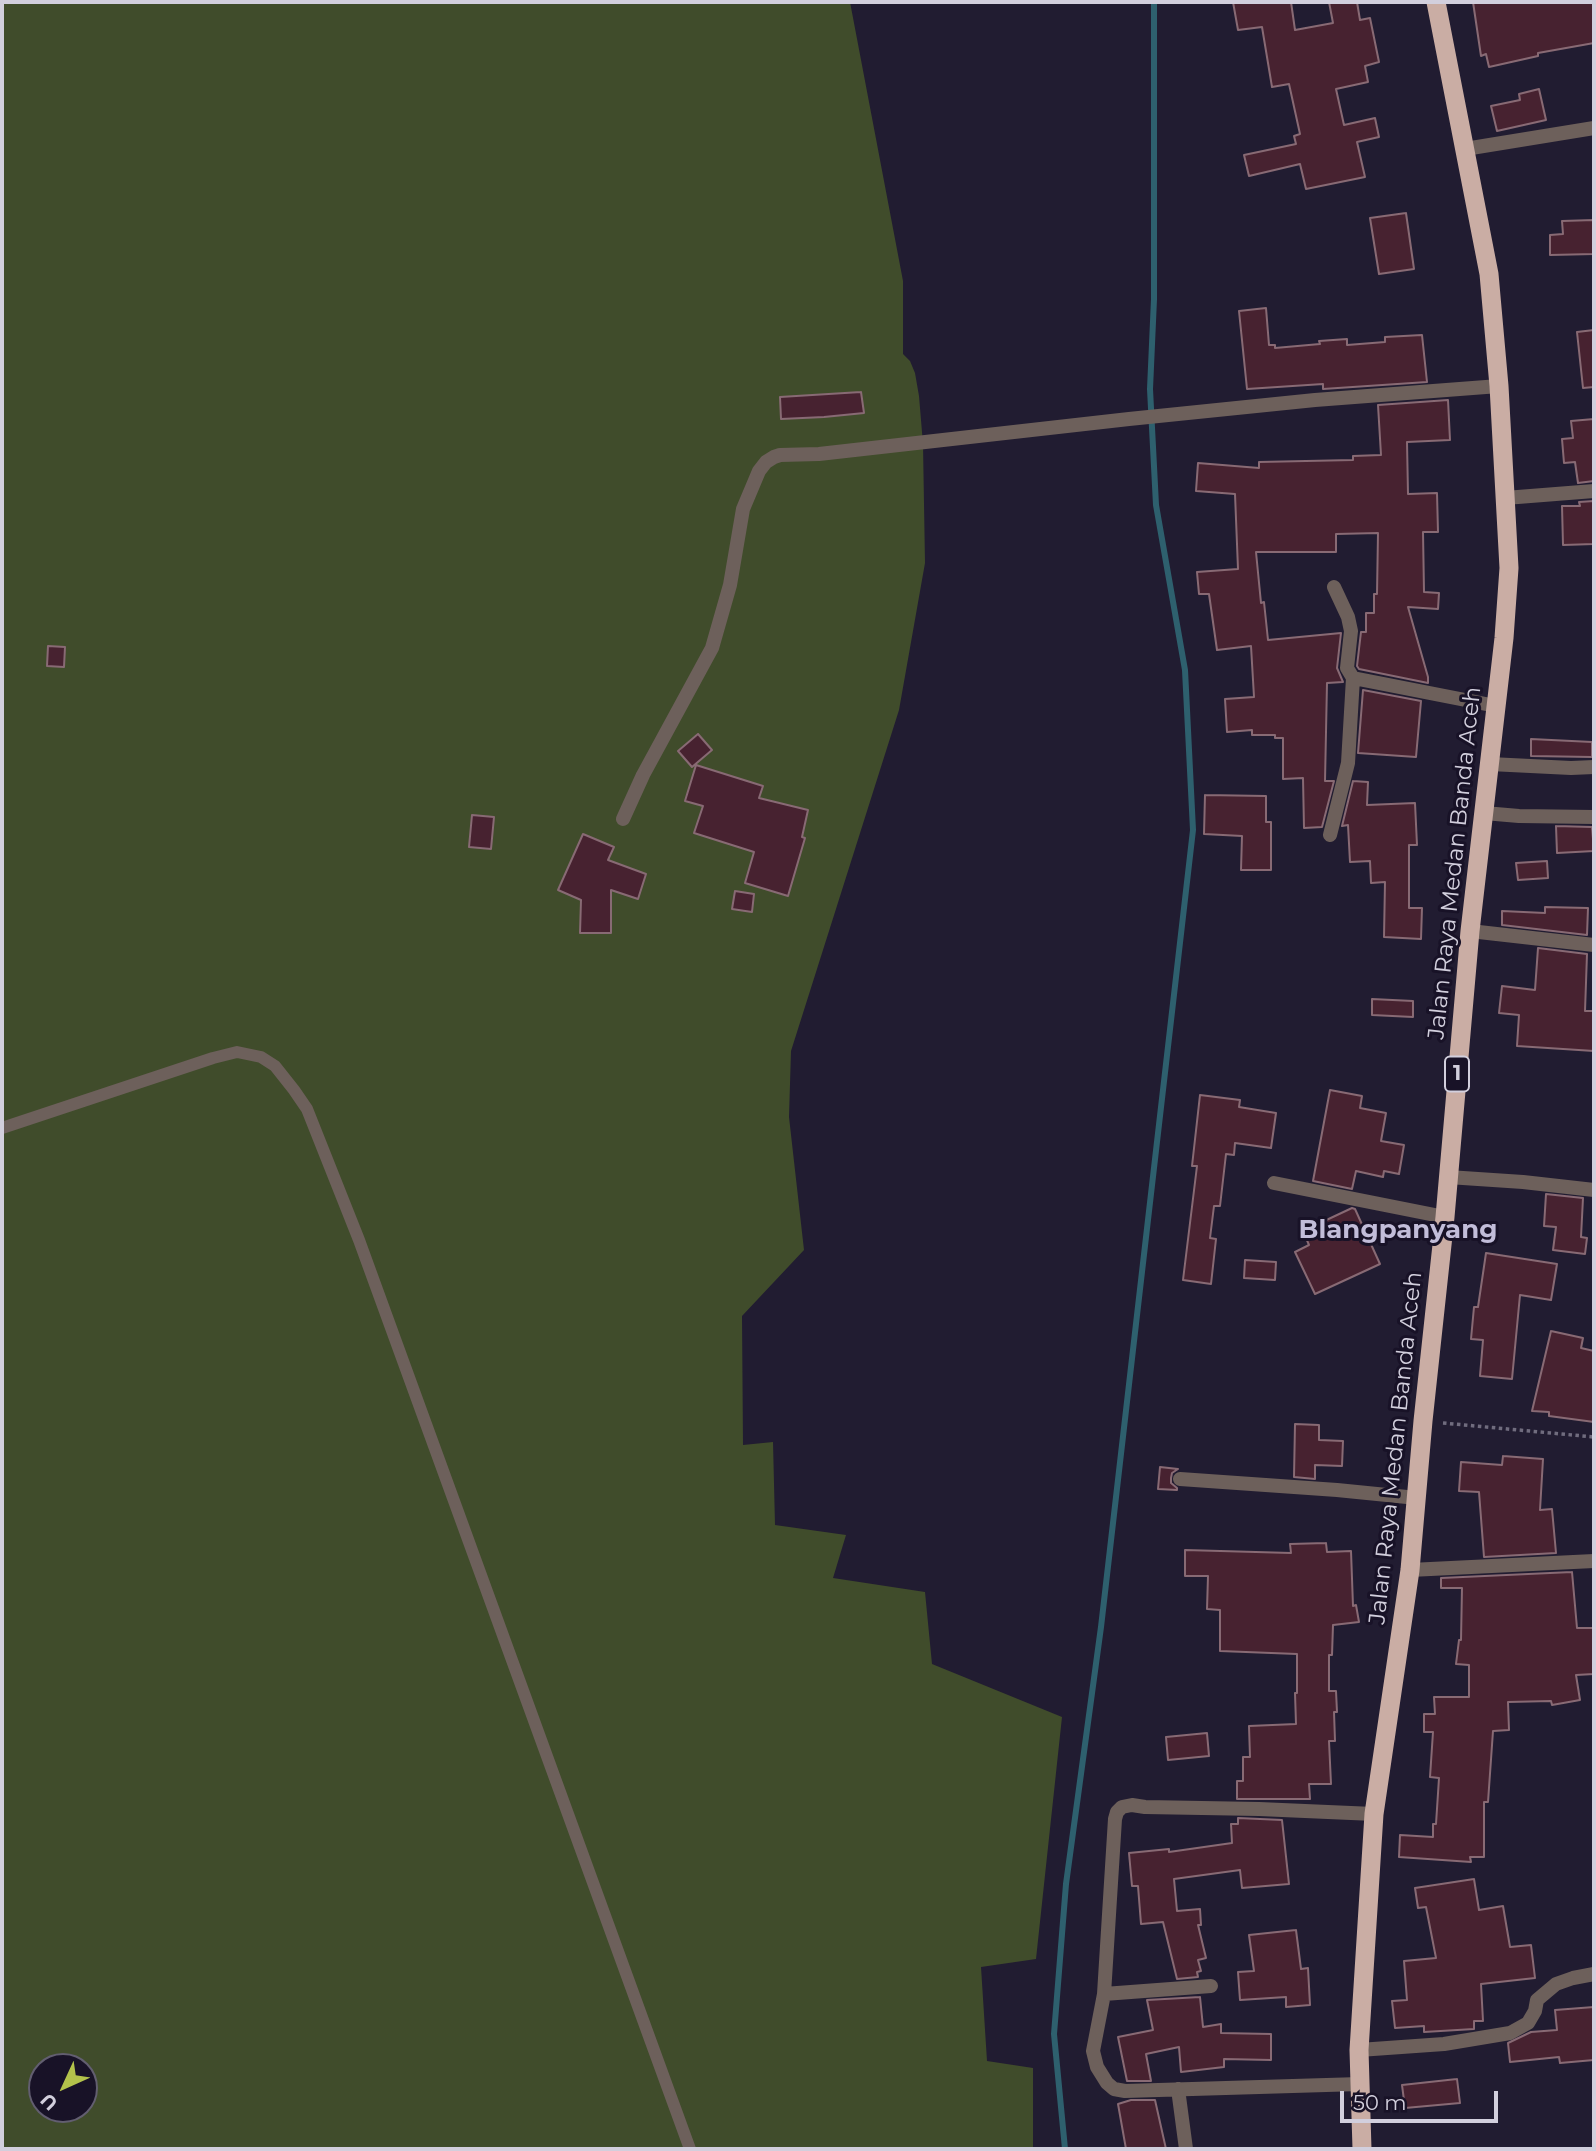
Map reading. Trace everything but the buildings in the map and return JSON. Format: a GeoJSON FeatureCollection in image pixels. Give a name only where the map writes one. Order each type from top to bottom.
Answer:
{"type":"FeatureCollection","features":[{"type":"Feature","properties":{"kind":"highway","name":"Jalan Raya Medan Banda Aceh"},"geometry":{"type":"LineString","coordinates":[[1363,2149],[1359,2050],[1374,1814],[1410,1570],[1423,1421],[1446,1217],[1470,931],[1504,638],[1509,568],[1499,386],[1489,274],[1436,2]]}},
{"type":"Feature","properties":{"kind":"street"},"geometry":{"type":"LineString","coordinates":[[1465,149],[1594,128]]}},
{"type":"Feature","properties":{"kind":"street"},"geometry":{"type":"LineString","coordinates":[[623,819],[643,775],[712,648],[730,586],[743,509],[759,471],[766,462],[780,455],[819,454],[1194,412],[1499,386]]}},
{"type":"Feature","properties":{"kind":"street"},"geometry":{"type":"LineString","coordinates":[[1505,498],[1594,491]]}},
{"type":"Feature","properties":{"kind":"street"},"geometry":{"type":"LineString","coordinates":[[1330,835],[1348,763],[1353,678],[1347,668],[1351,631],[1348,617],[1334,587]]}},
{"type":"Feature","properties":{"kind":"street"},"geometry":{"type":"LineString","coordinates":[[1353,678],[1496,706]]}},
{"type":"Feature","properties":{"kind":"street"},"geometry":{"type":"LineString","coordinates":[[1490,764],[1594,767]]}},
{"type":"Feature","properties":{"kind":"street"},"geometry":{"type":"LineString","coordinates":[[1484,813],[1594,817]]}},
{"type":"Feature","properties":{"kind":"street"},"geometry":{"type":"LineString","coordinates":[[1470,931],[1594,945]]}},
{"type":"Feature","properties":{"kind":"street"},"geometry":{"type":"LineString","coordinates":[[1448,1177],[1523,1182],[1594,1191]]}},
{"type":"Feature","properties":{"kind":"street"},"geometry":{"type":"LineString","coordinates":[[1274,1182],[1446,1217]]}},
{"type":"Feature","properties":{"kind":"street"},"geometry":{"type":"LineString","coordinates":[[1180,1479],[1417,1498]]}},
{"type":"Feature","properties":{"kind":"street"},"geometry":{"type":"LineString","coordinates":[[1410,1570],[1594,1561]]}},
{"type":"Feature","properties":{"kind":"street"},"geometry":{"type":"LineString","coordinates":[[1360,2084],[1114,2090],[1097,2067],[1093,2051],[1104,1994],[1115,1819],[1122,1807],[1132,1805],[1374,1814]]}},
{"type":"Feature","properties":{"kind":"street"},"geometry":{"type":"LineString","coordinates":[[1359,2050],[1444,2044],[1510,2033],[1528,2023],[1535,2011],[1537,2000],[1556,1984],[1594,1974]]}},
{"type":"Feature","properties":{"kind":"street"},"geometry":{"type":"LineString","coordinates":[[1104,1994],[1211,1986]]}},
{"type":"Feature","properties":{"kind":"street"},"geometry":{"type":"LineString","coordinates":[[1178,2089],[1186,2149]]}},
{"type":"Feature","properties":{"kind":"lane"},"geometry":{"type":"LineString","coordinates":[[2,1128],[237,1052],[261,1057],[275,1066],[295,1090],[307,1109],[359,1240],[690,2149]]}},
{"type":"Feature","properties":{"kind":"path"},"geometry":{"type":"LineString","coordinates":[[1423,1421],[1594,1437]]}},
{"type":"Feature","properties":{"kind":"green space"},"geometry":{"type":"Polygon","coordinates":[[[2,2],[850,2],[903,281],[903,354],[910,361],[915,373],[919,396],[923,444],[925,563],[899,710],[791,1051],[789,1117],[804,1250],[742,1316],[743,1445],[773,1442],[775,1525],[846,1535],[833,1578],[925,1592],[932,1664],[1062,1717],[1036,1959],[981,1967],[987,2061],[1033,2068],[1033,2149],[2,2149],[2,2]]]}},
{"type":"Feature","properties":{"kind":"waterway"},"geometry":{"type":"LineString","coordinates":[[1065,2149],[1054,2034],[1066,1884],[1101,1627],[1193,830],[1185,670],[1156,505],[1150,389],[1154,299],[1154,2]]}},
{"type":"Feature","properties":{"kind":"district","name":"Blangpanyang"},"geometry":{"type":"Point","coordinates":[1398,1230]}}]}
